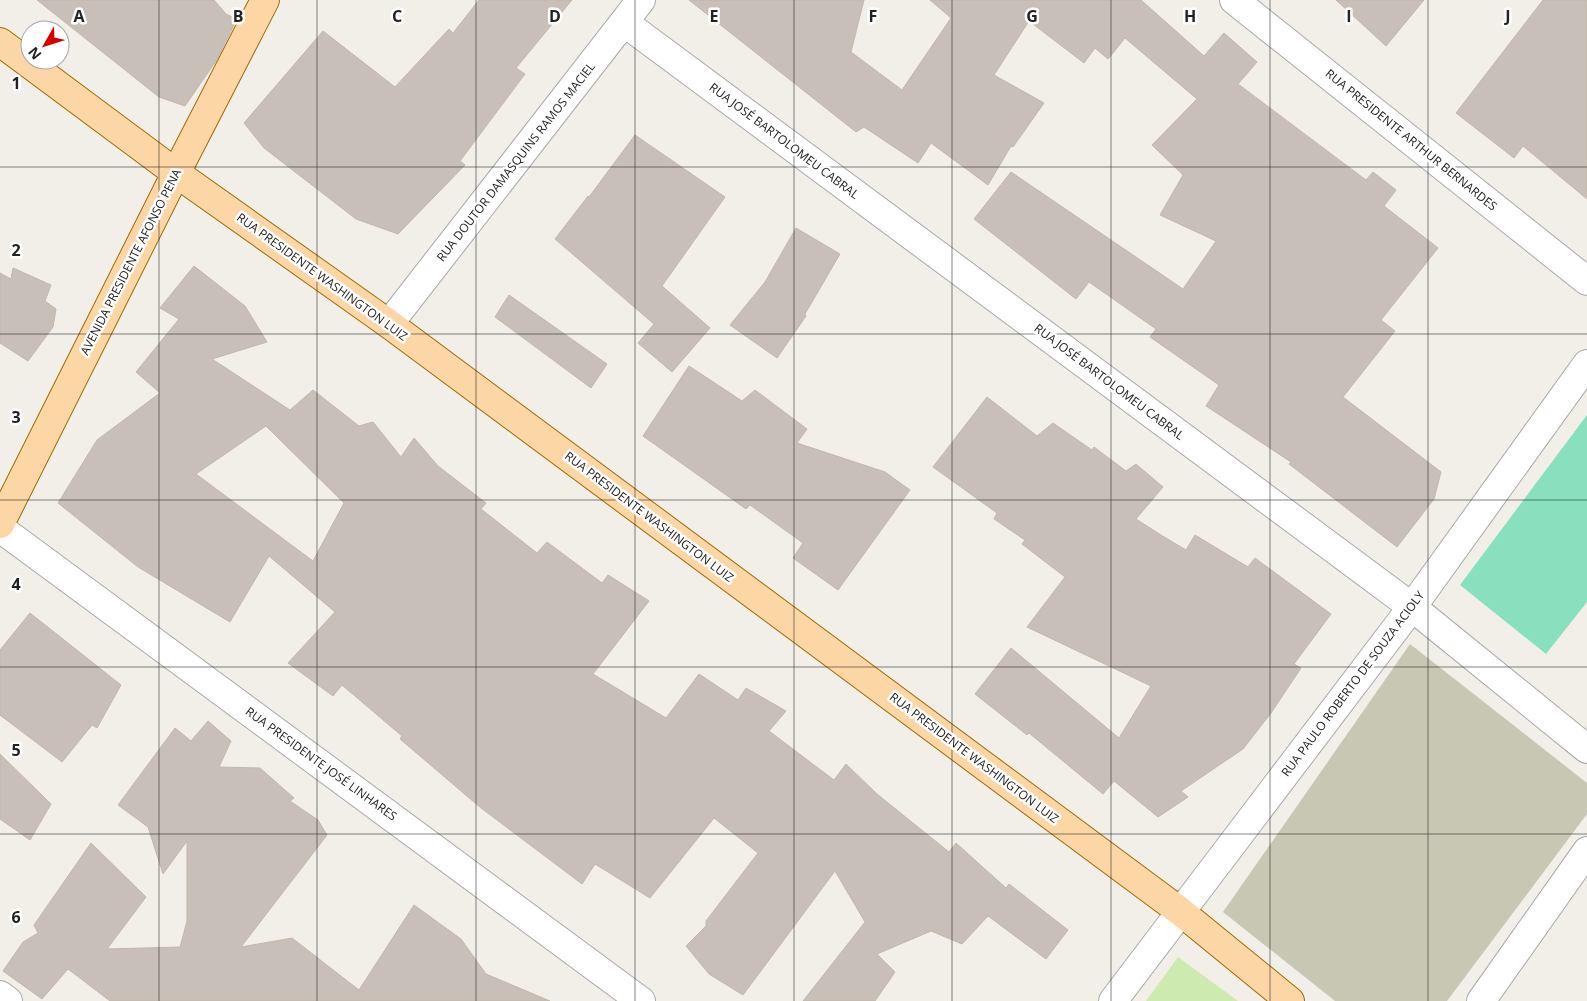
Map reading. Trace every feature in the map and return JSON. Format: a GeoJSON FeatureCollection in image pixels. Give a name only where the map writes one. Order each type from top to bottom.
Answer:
{"type":"FeatureCollection","features":[{"type":"Feature","properties":{"kind":"main road","name":"AVENIDA PRESIDENTE AFONSO PENA"},"geometry":{"type":"LineString","coordinates":[[0,526],[176,173],[265,0]]}},
{"type":"Feature","properties":{"kind":"main road","name":"RUA PRESIDENTE WASHINGTON LUIZ"},"geometry":{"type":"LineString","coordinates":[[0,42],[176,173],[389,324],[1181,912],[1290,1001]]}},
{"type":"Feature","properties":{"kind":"street","name":"RUA DOUTOR DAMASQUINS RAMOS MACIEL"},"geometry":{"type":"LineString","coordinates":[[389,324],[641,0]]}},
{"type":"Feature","properties":{"kind":"street","name":"RUA PRESIDENTE ARTHUR BERNARDES"},"geometry":{"type":"LineString","coordinates":[[1234,0],[1587,280]]}},
{"type":"Feature","properties":{"kind":"street","name":"RUA JOSÉ BARTOLOMEU CABRAL"},"geometry":{"type":"LineString","coordinates":[[624,23],[1412,606],[1587,749]]}},
{"type":"Feature","properties":{"kind":"street","name":"RUA PAULO ROBERTO DE SOUZA ACIOLY"},"geometry":{"type":"LineString","coordinates":[[1113,1001],[1412,606],[1587,364]]}},
{"type":"Feature","properties":{"kind":"street","name":"RUA PRESIDENTE JOSÉ LINHARES"},"geometry":{"type":"LineString","coordinates":[[0,526],[641,1001]]}},
{"type":"Feature","properties":{"kind":"street"},"geometry":{"type":"LineString","coordinates":[[1481,1001],[1587,851]]}},
{"type":"Feature","properties":{"kind":"street"},"geometry":{"type":"LineString","coordinates":[[0,994],[8,1001]]}},
{"type":"Feature","properties":{"kind":"shaded area"},"geometry":{"type":"Polygon","coordinates":[[[1410,644],[1587,783],[1587,814],[1447,1001],[1335,1001],[1223,912],[1410,644]]]}},
{"type":"Feature","properties":{"kind":"green space"},"geometry":{"type":"Polygon","coordinates":[[[1587,415],[1587,602],[1546,654],[1460,585],[1587,415]]]}},
{"type":"Feature","properties":{"kind":"green space"},"geometry":{"type":"Polygon","coordinates":[[[1178,957],[1238,1001],[1146,1001],[1178,957]]]}},
{"type":"Feature","properties":{"kind":"building"},"geometry":{"type":"Polygon","coordinates":[[[37,0],[214,0],[226,14],[237,19],[216,61],[185,106],[159,97],[70,26],[70,20],[62,20],[37,0]]]}},
{"type":"Feature","properties":{"kind":"building"},"geometry":{"type":"Polygon","coordinates":[[[479,0],[572,0],[516,68],[525,74],[460,161],[465,165],[398,234],[356,219],[264,148],[244,123],[323,31],[395,87],[449,29],[453,33],[479,0]]]}},
{"type":"Feature","properties":{"kind":"building"},"geometry":{"type":"Polygon","coordinates":[[[689,0],[864,0],[851,52],[902,90],[951,18],[930,0],[1141,0],[1204,56],[1224,33],[1257,62],[1238,84],[1366,180],[1373,172],[1396,190],[1384,206],[1438,248],[1381,320],[1395,331],[1343,397],[1441,472],[1434,499],[1397,547],[1289,464],[1291,462],[1206,406],[1219,385],[1150,337],[1156,329],[1089,282],[1076,299],[974,219],[1011,172],[1183,289],[1216,241],[1160,215],[1183,175],[1152,145],[1197,99],[1125,38],[1108,59],[1095,48],[1084,63],[1029,21],[994,75],[1044,103],[1013,147],[1011,146],[988,185],[931,143],[918,163],[864,127],[856,132],[689,0]]]}},
{"type":"Feature","properties":{"kind":"building"},"geometry":{"type":"Polygon","coordinates":[[[1336,0],[1424,0],[1386,46],[1336,0]]]}},
{"type":"Feature","properties":{"kind":"building"},"geometry":{"type":"Polygon","coordinates":[[[1543,0],[1587,0],[1587,199],[1523,146],[1514,158],[1456,113],[1543,0]]]}},
{"type":"Feature","properties":{"kind":"building"},"geometry":{"type":"Polygon","coordinates":[[[635,135],[725,197],[662,286],[710,328],[672,372],[638,343],[654,324],[555,239],[635,135]]]}},
{"type":"Feature","properties":{"kind":"building"},"geometry":{"type":"Polygon","coordinates":[[[796,228],[840,254],[805,314],[806,316],[777,358],[730,325],[765,282],[796,228]]]}},
{"type":"Feature","properties":{"kind":"building"},"geometry":{"type":"Polygon","coordinates":[[[194,266],[245,306],[267,342],[212,359],[290,410],[313,390],[359,426],[373,422],[401,457],[414,438],[438,466],[486,503],[481,509],[537,553],[547,542],[602,583],[608,575],[649,601],[593,674],[666,718],[699,674],[738,700],[746,688],[786,711],[769,731],[834,780],[846,764],[877,794],[949,852],[956,843],[1006,888],[1009,884],[1068,930],[1046,959],[988,916],[962,944],[931,931],[877,954],[895,972],[875,1001],[803,1001],[865,922],[835,871],[743,995],[709,974],[686,946],[706,926],[706,921],[758,853],[714,818],[650,898],[595,864],[582,884],[481,808],[400,739],[402,736],[342,685],[333,696],[288,663],[335,612],[269,556],[230,622],[138,567],[58,503],[97,440],[160,393],[136,372],[179,319],[160,308],[194,266]],[[266,426],[196,474],[313,561],[344,503],[266,426]]]}},
{"type":"Feature","properties":{"kind":"building"},"geometry":{"type":"Polygon","coordinates":[[[13,268],[51,285],[45,301],[56,309],[53,327],[28,361],[0,343],[0,273],[11,279],[13,268]]]}},
{"type":"Feature","properties":{"kind":"building"},"geometry":{"type":"Polygon","coordinates":[[[509,295],[607,364],[591,388],[495,317],[509,295]]]}},
{"type":"Feature","properties":{"kind":"building"},"geometry":{"type":"Polygon","coordinates":[[[689,366],[742,401],[755,390],[807,429],[797,443],[885,472],[910,490],[838,590],[793,558],[803,543],[750,505],[746,509],[643,436],[689,366]]]}},
{"type":"Feature","properties":{"kind":"building"},"geometry":{"type":"Polygon","coordinates":[[[987,397],[1037,436],[1053,423],[1092,450],[1094,447],[1126,471],[1136,464],[1163,487],[1136,519],[1161,535],[1186,550],[1195,535],[1248,567],[1255,558],[1331,614],[1294,664],[1301,668],[1271,713],[1243,749],[1181,791],[1188,797],[1158,817],[1114,781],[1103,794],[1029,733],[1027,735],[975,694],[1011,648],[1119,738],[1151,686],[1027,627],[1065,577],[1022,544],[1025,540],[994,519],[997,513],[933,467],[987,397]]]}},
{"type":"Feature","properties":{"kind":"building"},"geometry":{"type":"Polygon","coordinates":[[[30,613],[121,685],[97,728],[92,725],[62,762],[0,715],[0,650],[30,613]]]}},
{"type":"Feature","properties":{"kind":"building"},"geometry":{"type":"Polygon","coordinates":[[[208,721],[231,741],[219,767],[260,768],[294,798],[290,801],[318,820],[327,835],[241,947],[292,938],[359,990],[414,905],[461,939],[486,974],[550,1001],[110,1001],[68,969],[42,999],[3,971],[23,942],[38,933],[34,925],[91,843],[146,897],[107,949],[180,947],[187,921],[187,841],[163,874],[148,827],[118,805],[175,728],[191,741],[208,721]]]}},
{"type":"Feature","properties":{"kind":"building"},"geometry":{"type":"Polygon","coordinates":[[[0,754],[51,804],[30,840],[0,819],[0,754]]]}}]}
